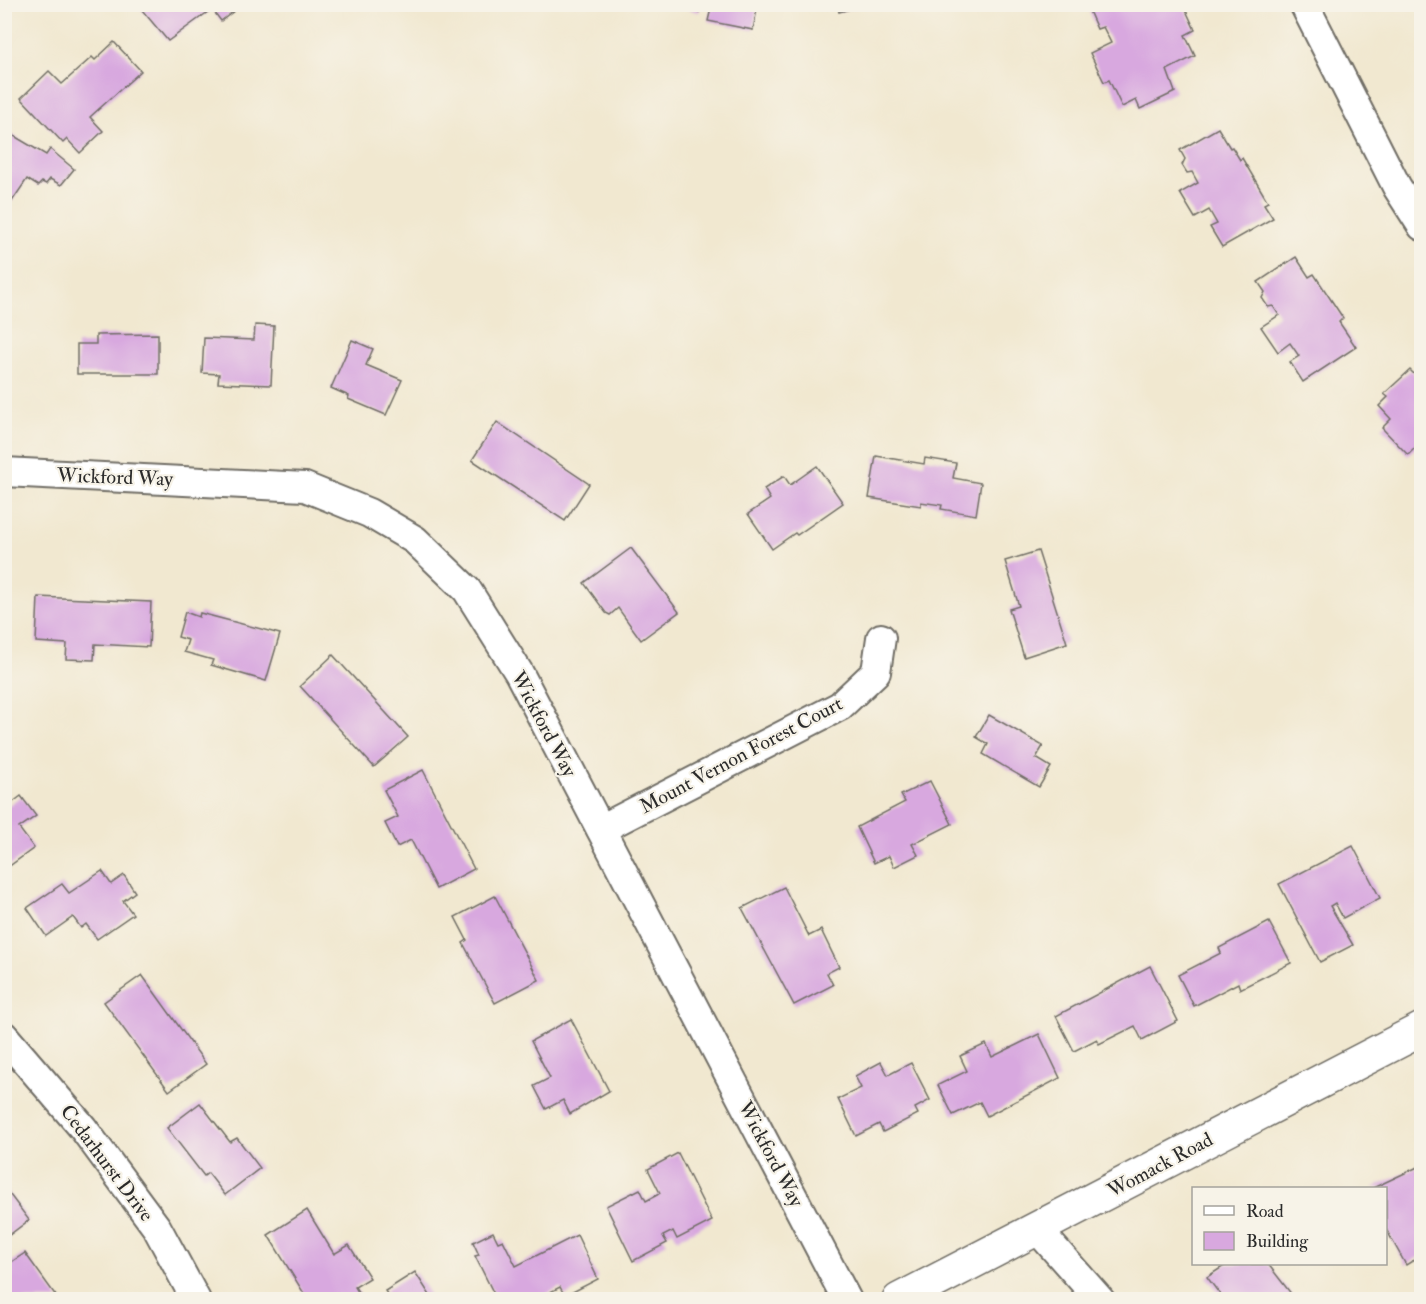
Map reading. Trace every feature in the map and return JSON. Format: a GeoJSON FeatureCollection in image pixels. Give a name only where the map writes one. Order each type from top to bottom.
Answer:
{"type":"FeatureCollection","features":[{"type":"Feature","properties":{"kind":"street"},"geometry":{"type":"LineString","coordinates":[[1304,4],[1397,187],[1422,226]]}},
{"type":"Feature","properties":{"kind":"street","name":"Wickford Way"},"geometry":{"type":"LineString","coordinates":[[4,472],[305,487],[369,513],[415,540],[467,590],[519,674],[847,1299]]}},
{"type":"Feature","properties":{"kind":"street","name":"Mount Vernon Forest Court"},"geometry":{"type":"LineString","coordinates":[[601,829],[840,706],[876,672],[881,638]]}},
{"type":"Feature","properties":{"kind":"street","name":"Womack Road"},"geometry":{"type":"LineString","coordinates":[[899,1299],[1422,1029]]}},
{"type":"Feature","properties":{"kind":"street","name":"Cedarhurst Drive"},"geometry":{"type":"LineString","coordinates":[[4,1036],[83,1128],[157,1228],[196,1299]]}},
{"type":"Feature","properties":{"kind":"street"},"geometry":{"type":"LineString","coordinates":[[1037,1229],[1100,1299]]}},
{"type":"Feature","properties":{"kind":"building"},"geometry":{"type":"Polygon","coordinates":[[[137,4],[243,4],[221,21],[212,9],[168,41],[137,4]]]}},
{"type":"Feature","properties":{"kind":"building"},"geometry":{"type":"Polygon","coordinates":[[[671,4],[701,4],[699,12],[671,4]]]}},
{"type":"Feature","properties":{"kind":"building"},"geometry":{"type":"Polygon","coordinates":[[[712,4],[758,4],[753,30],[708,21],[712,4]]]}},
{"type":"Feature","properties":{"kind":"building"},"geometry":{"type":"Polygon","coordinates":[[[837,4],[865,4],[865,5],[839,12],[837,4]]]}},
{"type":"Feature","properties":{"kind":"building"},"geometry":{"type":"Polygon","coordinates":[[[1086,4],[1183,4],[1195,30],[1185,35],[1195,56],[1167,70],[1175,92],[1140,109],[1136,100],[1122,107],[1109,80],[1104,82],[1090,53],[1111,43],[1103,27],[1097,29],[1086,4]]]}},
{"type":"Feature","properties":{"kind":"building"},"geometry":{"type":"Polygon","coordinates":[[[114,42],[141,71],[90,117],[103,131],[80,153],[67,139],[63,143],[21,98],[49,71],[62,84],[92,57],[95,60],[114,42]]]}},
{"type":"Feature","properties":{"kind":"building"},"geometry":{"type":"Polygon","coordinates":[[[1218,128],[1230,148],[1232,147],[1240,160],[1242,158],[1268,202],[1264,204],[1273,218],[1222,247],[1210,227],[1217,224],[1209,210],[1195,218],[1180,193],[1198,183],[1192,172],[1187,173],[1182,165],[1185,159],[1180,150],[1218,128]]]}},
{"type":"Feature","properties":{"kind":"building"},"geometry":{"type":"Polygon","coordinates":[[[4,130],[46,155],[50,149],[74,169],[61,185],[50,179],[46,184],[42,182],[38,186],[27,179],[4,213],[4,130]]]}},
{"type":"Feature","properties":{"kind":"building"},"geometry":{"type":"Polygon","coordinates":[[[1296,257],[1309,277],[1314,274],[1343,318],[1339,322],[1356,347],[1303,382],[1290,362],[1299,356],[1290,343],[1278,352],[1261,327],[1279,315],[1273,306],[1268,307],[1262,298],[1265,292],[1258,282],[1296,257]]]}},
{"type":"Feature","properties":{"kind":"building"},"geometry":{"type":"Polygon","coordinates":[[[255,325],[274,326],[271,385],[218,383],[219,374],[202,373],[204,338],[254,340],[255,325]]]}},
{"type":"Feature","properties":{"kind":"building"},"geometry":{"type":"Polygon","coordinates":[[[158,334],[158,374],[77,374],[77,344],[96,344],[96,335],[158,334]]]}},
{"type":"Feature","properties":{"kind":"building"},"geometry":{"type":"Polygon","coordinates":[[[352,340],[373,349],[366,365],[402,380],[386,415],[348,399],[349,396],[331,388],[352,340]]]}},
{"type":"Feature","properties":{"kind":"building"},"geometry":{"type":"Polygon","coordinates":[[[1410,370],[1422,382],[1422,441],[1408,455],[1382,428],[1391,419],[1379,406],[1388,397],[1384,394],[1410,370]]]}},
{"type":"Feature","properties":{"kind":"building"},"geometry":{"type":"Polygon","coordinates":[[[497,422],[589,484],[565,521],[472,460],[497,422]]]}},
{"type":"Feature","properties":{"kind":"building"},"geometry":{"type":"Polygon","coordinates":[[[876,456],[924,464],[925,458],[956,463],[953,478],[981,483],[976,515],[941,509],[942,505],[921,502],[921,506],[869,498],[876,456]]]}},
{"type":"Feature","properties":{"kind":"building"},"geometry":{"type":"Polygon","coordinates":[[[817,466],[843,503],[797,535],[795,533],[772,549],[748,514],[770,499],[764,489],[784,476],[790,485],[817,466]]]}},
{"type":"Feature","properties":{"kind":"building"},"geometry":{"type":"Polygon","coordinates":[[[631,548],[679,612],[641,640],[618,608],[610,615],[606,613],[584,583],[631,548]]]}},
{"type":"Feature","properties":{"kind":"building"},"geometry":{"type":"Polygon","coordinates":[[[1038,551],[1067,643],[1024,657],[1009,609],[1019,606],[1005,561],[1038,551]]]}},
{"type":"Feature","properties":{"kind":"building"},"geometry":{"type":"Polygon","coordinates":[[[38,597],[151,602],[149,647],[95,644],[94,660],[66,659],[67,644],[36,642],[38,597]]]}},
{"type":"Feature","properties":{"kind":"building"},"geometry":{"type":"Polygon","coordinates":[[[185,612],[199,617],[200,613],[280,634],[266,681],[211,665],[213,660],[184,652],[188,640],[178,637],[185,612]]]}},
{"type":"Feature","properties":{"kind":"building"},"geometry":{"type":"Polygon","coordinates":[[[333,655],[408,737],[374,767],[300,686],[333,655]]]}},
{"type":"Feature","properties":{"kind":"building"},"geometry":{"type":"Polygon","coordinates":[[[989,715],[1043,746],[1036,758],[1051,767],[1039,787],[983,754],[988,744],[976,737],[989,715]]]}},
{"type":"Feature","properties":{"kind":"building"},"geometry":{"type":"Polygon","coordinates":[[[423,770],[474,869],[436,889],[411,840],[397,847],[385,823],[398,817],[384,790],[423,770]]]}},
{"type":"Feature","properties":{"kind":"building"},"geometry":{"type":"Polygon","coordinates":[[[930,781],[952,824],[912,844],[918,855],[894,867],[889,856],[874,863],[857,827],[905,802],[901,795],[930,781]]]}},
{"type":"Feature","properties":{"kind":"building"},"geometry":{"type":"Polygon","coordinates":[[[21,796],[36,816],[19,828],[34,848],[4,870],[4,809],[21,796]]]}},
{"type":"Feature","properties":{"kind":"building"},"geometry":{"type":"Polygon","coordinates":[[[1353,846],[1380,898],[1343,918],[1335,903],[1330,906],[1353,945],[1320,962],[1279,884],[1353,846]]]}},
{"type":"Feature","properties":{"kind":"building"},"geometry":{"type":"Polygon","coordinates":[[[102,871],[111,884],[124,875],[135,892],[123,901],[133,914],[97,939],[86,924],[81,928],[73,917],[46,936],[27,908],[62,884],[69,893],[102,871]]]}},
{"type":"Feature","properties":{"kind":"building"},"geometry":{"type":"Polygon","coordinates":[[[784,887],[809,936],[821,930],[839,967],[827,973],[833,985],[794,1005],[742,908],[784,887]]]}},
{"type":"Feature","properties":{"kind":"building"},"geometry":{"type":"Polygon","coordinates":[[[495,896],[539,980],[495,1003],[463,943],[467,940],[455,917],[495,896]]]}},
{"type":"Feature","properties":{"kind":"building"},"geometry":{"type":"Polygon","coordinates":[[[1269,922],[1291,963],[1240,989],[1238,983],[1194,1006],[1178,975],[1221,953],[1219,948],[1269,922]]]}},
{"type":"Feature","properties":{"kind":"building"},"geometry":{"type":"Polygon","coordinates":[[[1150,966],[1178,1021],[1142,1040],[1135,1026],[1099,1044],[1097,1039],[1074,1051],[1056,1016],[1150,966]]]}},
{"type":"Feature","properties":{"kind":"building"},"geometry":{"type":"Polygon","coordinates":[[[142,975],[206,1064],[169,1091],[104,1002],[142,975]]]}},
{"type":"Feature","properties":{"kind":"building"},"geometry":{"type":"Polygon","coordinates":[[[571,1019],[609,1091],[570,1114],[563,1100],[546,1109],[534,1086],[550,1078],[531,1041],[571,1019]]]}},
{"type":"Feature","properties":{"kind":"building"},"geometry":{"type":"Polygon","coordinates":[[[1039,1034],[1060,1078],[987,1116],[980,1102],[953,1115],[938,1085],[967,1071],[960,1056],[986,1044],[992,1057],[1039,1034]]]}},
{"type":"Feature","properties":{"kind":"building"},"geometry":{"type":"Polygon","coordinates":[[[881,1062],[888,1075],[911,1063],[930,1100],[915,1108],[918,1114],[883,1132],[879,1124],[856,1136],[838,1099],[861,1088],[855,1076],[881,1062]]]}},
{"type":"Feature","properties":{"kind":"building"},"geometry":{"type":"Polygon","coordinates":[[[200,1103],[230,1142],[237,1138],[260,1168],[225,1195],[208,1173],[204,1176],[167,1128],[200,1103]]]}},
{"type":"Feature","properties":{"kind":"building"},"geometry":{"type":"Polygon","coordinates":[[[678,1153],[712,1221],[677,1239],[673,1231],[663,1236],[667,1243],[633,1261],[606,1206],[640,1189],[646,1201],[660,1193],[648,1169],[678,1153]]]}},
{"type":"Feature","properties":{"kind":"building"},"geometry":{"type":"Polygon","coordinates":[[[1422,1165],[1422,1255],[1406,1265],[1387,1231],[1387,1187],[1375,1187],[1422,1165]]]}},
{"type":"Feature","properties":{"kind":"building"},"geometry":{"type":"Polygon","coordinates":[[[4,1187],[29,1220],[4,1239],[4,1187]]]}},
{"type":"Feature","properties":{"kind":"building"},"geometry":{"type":"Polygon","coordinates":[[[307,1210],[334,1254],[349,1245],[370,1278],[355,1287],[363,1300],[308,1300],[268,1235],[307,1210]]]}},
{"type":"Feature","properties":{"kind":"building"},"geometry":{"type":"Polygon","coordinates":[[[493,1232],[498,1242],[503,1240],[516,1266],[577,1235],[598,1279],[565,1296],[560,1287],[535,1300],[497,1300],[475,1256],[479,1255],[473,1242],[493,1232]]]}},
{"type":"Feature","properties":{"kind":"building"},"geometry":{"type":"Polygon","coordinates":[[[25,1253],[59,1300],[4,1300],[4,1267],[25,1253]]]}},
{"type":"Feature","properties":{"kind":"building"},"geometry":{"type":"Polygon","coordinates":[[[1225,1265],[1269,1265],[1296,1300],[1224,1300],[1207,1277],[1225,1265]]]}},
{"type":"Feature","properties":{"kind":"building"},"geometry":{"type":"Polygon","coordinates":[[[415,1272],[433,1300],[391,1300],[385,1291],[415,1272]]]}}]}
